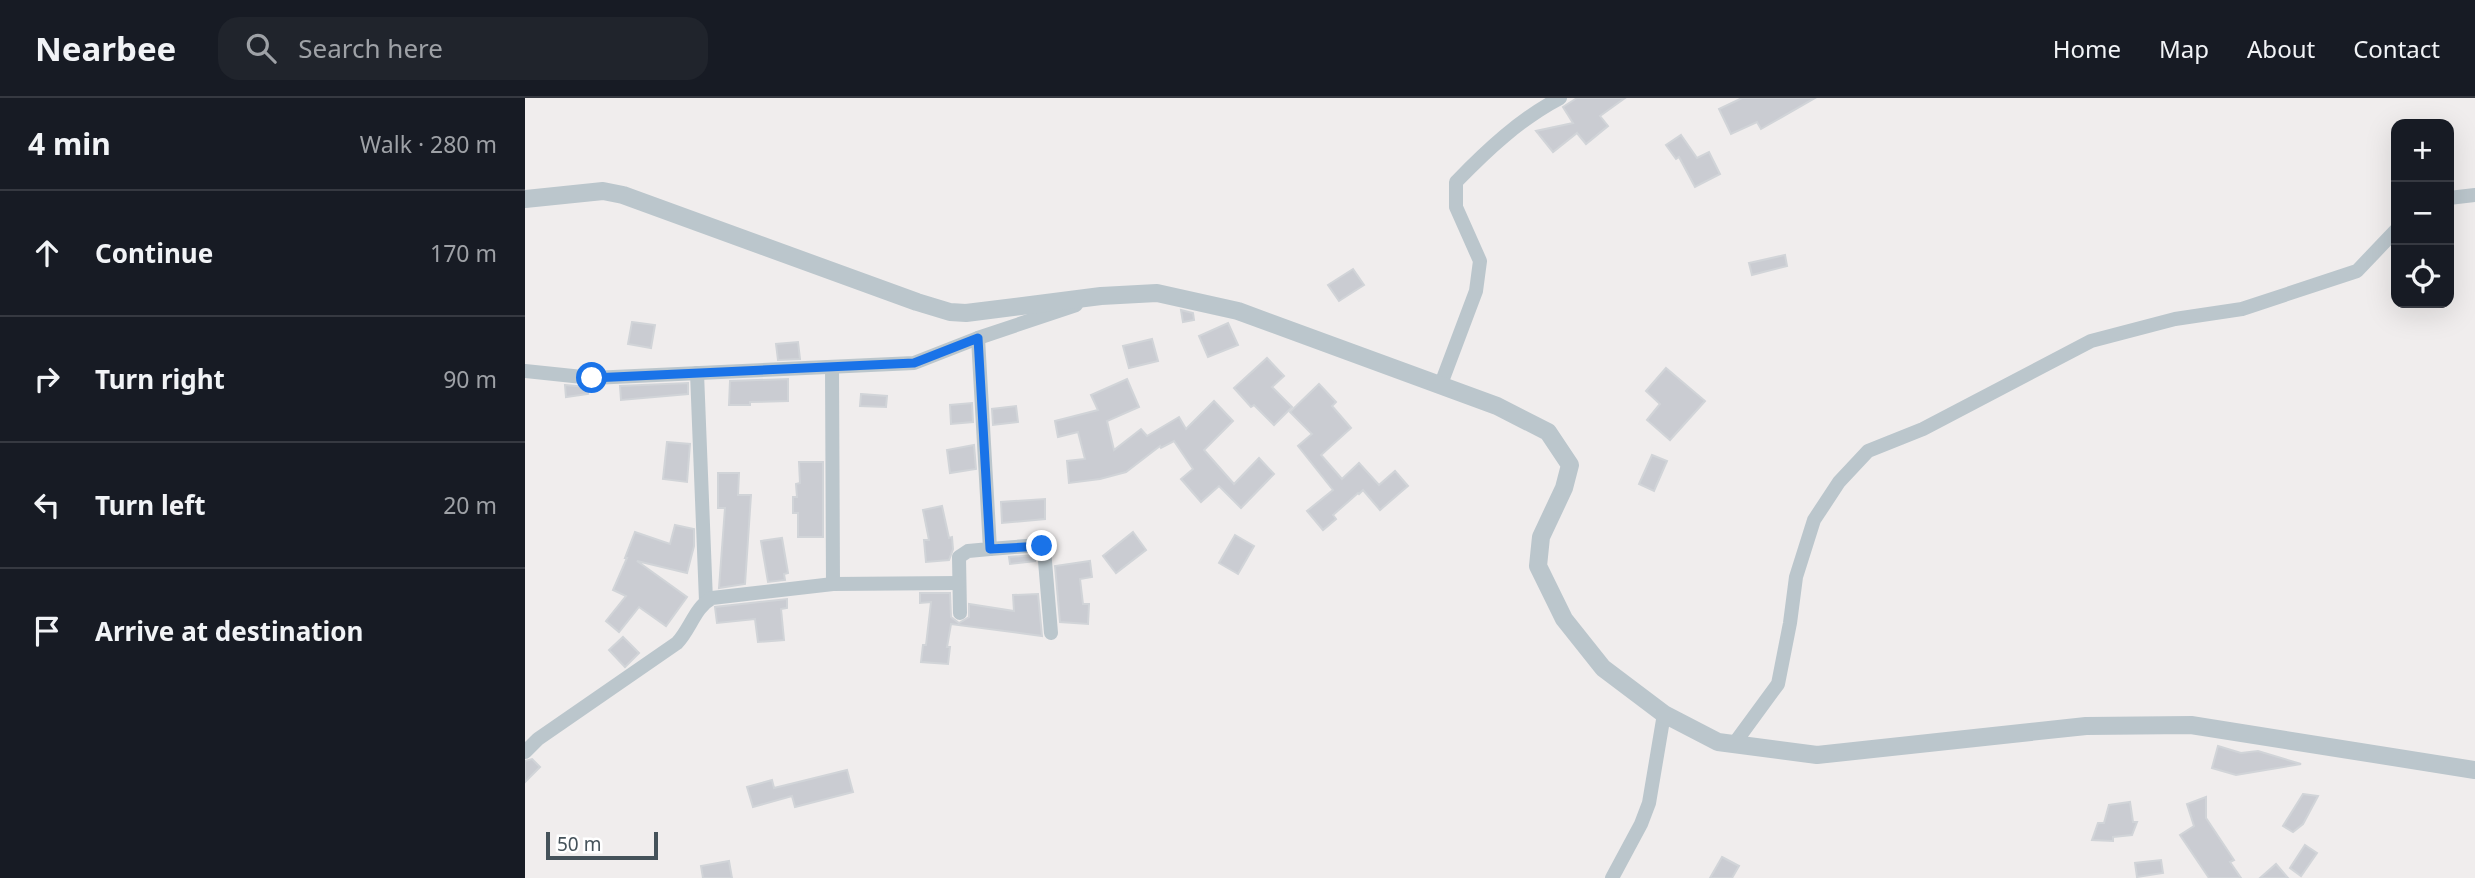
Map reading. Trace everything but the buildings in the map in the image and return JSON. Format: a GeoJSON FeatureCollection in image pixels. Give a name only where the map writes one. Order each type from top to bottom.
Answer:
{"type":"FeatureCollection","features":[{"type":"Feature","properties":{"kind":"street"},"geometry":{"type":"LineString","coordinates":[[1441,384],[1476,291],[1479,261],[1455,207],[1456,182],[1481,156],[1534,111],[1560,98]]}},
{"type":"Feature","properties":{"kind":"street"},"geometry":{"type":"LineString","coordinates":[[525,199],[603,191],[623,195],[950,312],[966,313],[1101,296],[1157,293],[1238,311],[1497,406],[1548,432],[1570,465],[1564,488],[1541,537],[1538,566],[1565,619],[1603,668],[1664,714],[1719,742],[1817,755],[2086,726],[2191,725],[2475,770]]}},
{"type":"Feature","properties":{"kind":"street"},"geometry":{"type":"LineString","coordinates":[[2454,197],[2475,195]]}},
{"type":"Feature","properties":{"kind":"street"},"geometry":{"type":"LineString","coordinates":[[1734,744],[1778,684],[1790,623],[1795,577],[1814,520],[1839,482],[1868,451],[1923,429],[2091,341],[2175,319],[2242,309],[2357,271],[2391,235]]}},
{"type":"Feature","properties":{"kind":"street"},"geometry":{"type":"LineString","coordinates":[[525,371],[592,378],[914,363],[1101,296]]}},
{"type":"Feature","properties":{"kind":"street"},"geometry":{"type":"LineString","coordinates":[[978,338],[990,549]]}},
{"type":"Feature","properties":{"kind":"street"},"geometry":{"type":"LineString","coordinates":[[832,367],[833,584]]}},
{"type":"Feature","properties":{"kind":"street"},"geometry":{"type":"LineString","coordinates":[[525,752],[538,739],[677,643],[706,601],[697,373]]}},
{"type":"Feature","properties":{"kind":"street"},"geometry":{"type":"LineString","coordinates":[[960,613],[959,557],[968,551],[1039,545],[1044,549],[1051,633]]}},
{"type":"Feature","properties":{"kind":"street"},"geometry":{"type":"LineString","coordinates":[[706,601],[719,597],[833,584],[958,583]]}},
{"type":"Feature","properties":{"kind":"street"},"geometry":{"type":"LineString","coordinates":[[1612,878],[1641,824],[1649,803],[1664,714]]}},
{"type":"Feature","properties":{"kind":"route"},"geometry":{"type":"LineString","coordinates":[[592,378],[914,363],[978,338],[990,549],[1042,546]]}}]}
